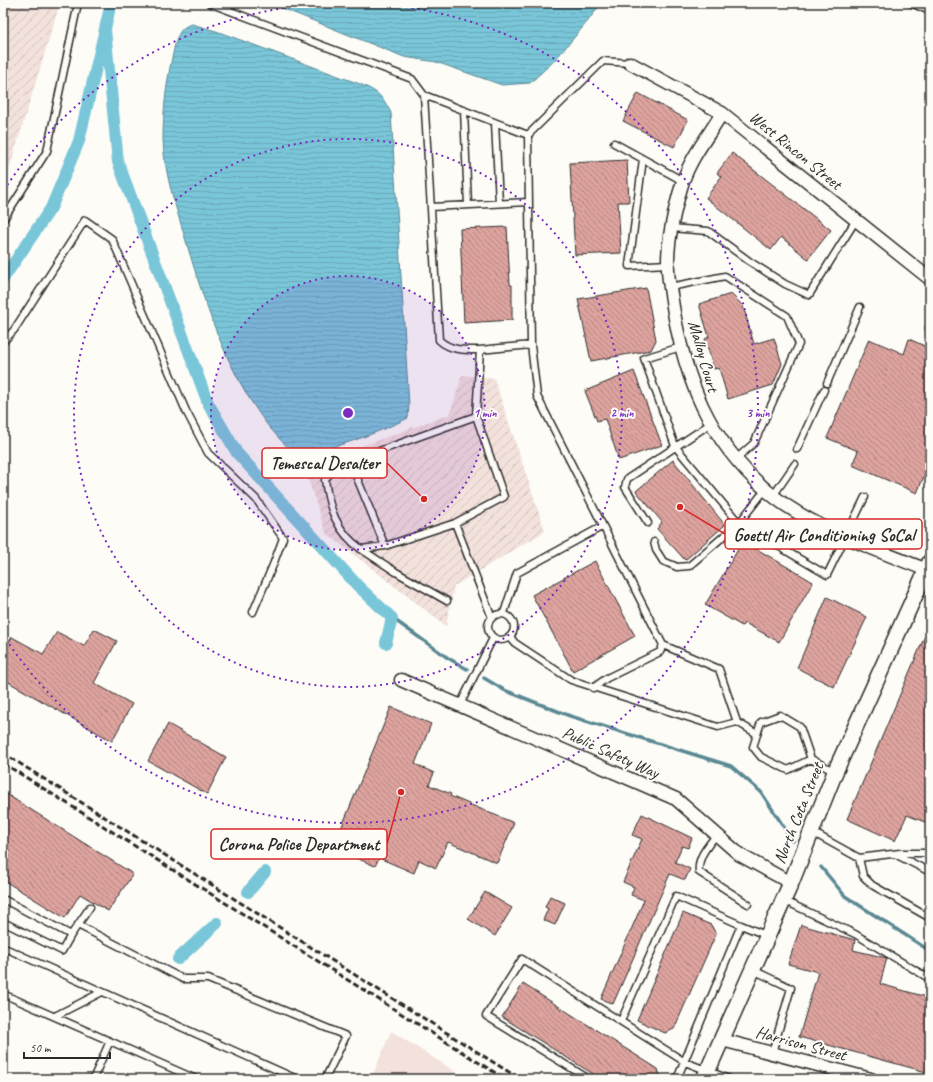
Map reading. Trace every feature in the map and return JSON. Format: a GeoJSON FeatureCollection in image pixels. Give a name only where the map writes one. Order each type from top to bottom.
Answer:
{"type":"FeatureCollection","features":[{"type":"Feature","properties":{"kind":"street","name":"West Rincon Street"},"geometry":{"type":"LineString","coordinates":[[630,63],[722,113],[930,279]]}},
{"type":"Feature","properties":{"kind":"street","name":"Malloy Court"},"geometry":{"type":"LineString","coordinates":[[722,113],[690,165],[683,181],[672,228],[668,264],[670,287],[681,347],[701,407],[710,424],[736,459],[769,493],[810,520],[847,537],[928,566]]}},
{"type":"Feature","properties":{"kind":"street","name":"North Cota Street"},"geometry":{"type":"LineString","coordinates":[[705,1075],[722,1040],[791,883],[835,772],[923,586],[928,566]]}},
{"type":"Feature","properties":{"kind":"street","name":"Public Safety Way"},"geometry":{"type":"LineString","coordinates":[[401,680],[676,799],[740,855],[791,883]]}},
{"type":"Feature","properties":{"kind":"street","name":"Harrison Street"},"geometry":{"type":"LineString","coordinates":[[722,1040],[871,1079]]}},
{"type":"Feature","properties":{"kind":"lane"},"geometry":{"type":"LineString","coordinates":[[3,220],[47,151],[78,3]]}},
{"type":"Feature","properties":{"kind":"lane"},"geometry":{"type":"LineString","coordinates":[[209,3],[412,79],[424,94],[528,135]]}},
{"type":"Feature","properties":{"kind":"lane"},"geometry":{"type":"LineString","coordinates":[[910,3],[930,11]]}},
{"type":"Feature","properties":{"kind":"lane"},"geometry":{"type":"LineString","coordinates":[[630,63],[603,61],[528,135],[531,345],[537,396],[663,645],[719,669],[737,722],[757,734]]}},
{"type":"Feature","properties":{"kind":"lane"},"geometry":{"type":"LineString","coordinates":[[424,94],[439,340],[446,346],[459,350],[480,350],[531,345]]}},
{"type":"Feature","properties":{"kind":"lane"},"geometry":{"type":"LineString","coordinates":[[464,110],[468,205]]}},
{"type":"Feature","properties":{"kind":"lane"},"geometry":{"type":"LineString","coordinates":[[495,123],[499,203]]}},
{"type":"Feature","properties":{"kind":"lane"},"geometry":{"type":"LineString","coordinates":[[614,142],[683,181]]}},
{"type":"Feature","properties":{"kind":"lane"},"geometry":{"type":"LineString","coordinates":[[643,159],[629,266],[668,264]]}},
{"type":"Feature","properties":{"kind":"lane"},"geometry":{"type":"LineString","coordinates":[[431,207],[529,202]]}},
{"type":"Feature","properties":{"kind":"lane"},"geometry":{"type":"LineString","coordinates":[[3,342],[14,330],[85,220],[112,240],[186,411],[208,452],[256,499],[282,538],[273,565],[253,612]]}},
{"type":"Feature","properties":{"kind":"lane"},"geometry":{"type":"LineString","coordinates":[[672,228],[708,231],[749,262],[785,284],[809,295],[856,220]]}},
{"type":"Feature","properties":{"kind":"lane"},"geometry":{"type":"LineString","coordinates":[[670,287],[725,276],[787,316],[800,344],[754,443],[736,459]]}},
{"type":"Feature","properties":{"kind":"lane"},"geometry":{"type":"LineString","coordinates":[[828,383],[860,307]]}},
{"type":"Feature","properties":{"kind":"lane"},"geometry":{"type":"LineString","coordinates":[[681,347],[644,358],[675,446],[738,523],[826,575],[847,537],[865,497]]}},
{"type":"Feature","properties":{"kind":"lane"},"geometry":{"type":"LineString","coordinates":[[362,549],[385,546],[455,523],[504,496],[476,416],[480,350]]}},
{"type":"Feature","properties":{"kind":"lane"},"geometry":{"type":"LineString","coordinates":[[797,450],[824,390]]}},
{"type":"Feature","properties":{"kind":"lane"},"geometry":{"type":"LineString","coordinates":[[447,601],[396,572],[350,542],[338,527],[325,480],[331,471],[350,461],[404,444],[476,416]]}},
{"type":"Feature","properties":{"kind":"lane"},"geometry":{"type":"LineString","coordinates":[[648,523],[625,487],[627,479],[710,424]]}},
{"type":"Feature","properties":{"kind":"lane"},"geometry":{"type":"LineString","coordinates":[[350,461],[385,546]]}},
{"type":"Feature","properties":{"kind":"lane"},"geometry":{"type":"LineString","coordinates":[[654,542],[656,550],[663,561],[677,567],[690,566],[769,493],[794,464]]}},
{"type":"Feature","properties":{"kind":"lane"},"geometry":{"type":"LineString","coordinates":[[455,523],[492,618]]}},
{"type":"Feature","properties":{"kind":"lane"},"geometry":{"type":"LineString","coordinates":[[504,613],[517,573],[603,526]]}},
{"type":"Feature","properties":{"kind":"lane"},"geometry":{"type":"LineString","coordinates":[[504,613],[514,621],[515,630],[510,637],[502,640],[493,638],[488,630],[488,626],[495,615],[504,613]]}},
{"type":"Feature","properties":{"kind":"lane"},"geometry":{"type":"LineString","coordinates":[[510,637],[515,643],[571,680],[718,727],[737,722]]}},
{"type":"Feature","properties":{"kind":"lane"},"geometry":{"type":"LineString","coordinates":[[460,705],[493,638]]}},
{"type":"Feature","properties":{"kind":"lane"},"geometry":{"type":"LineString","coordinates":[[593,688],[607,678],[660,652],[663,645]]}},
{"type":"Feature","properties":{"kind":"lane"},"geometry":{"type":"LineString","coordinates":[[810,759],[788,770],[761,757],[753,747],[761,722],[780,715],[800,727],[810,759],[835,772]]}},
{"type":"Feature","properties":{"kind":"lane"},"geometry":{"type":"LineString","coordinates":[[812,832],[859,858],[894,854],[930,853]]}},
{"type":"Feature","properties":{"kind":"lane"},"geometry":{"type":"LineString","coordinates":[[717,834],[700,858],[698,864],[700,872],[748,904]]}},
{"type":"Feature","properties":{"kind":"lane"},"geometry":{"type":"LineString","coordinates":[[894,854],[930,872]]}},
{"type":"Feature","properties":{"kind":"lane"},"geometry":{"type":"LineString","coordinates":[[859,858],[863,876],[872,885],[930,918]]}},
{"type":"Feature","properties":{"kind":"lane"},"geometry":{"type":"LineString","coordinates":[[620,1021],[676,896],[768,936]]}},
{"type":"Feature","properties":{"kind":"lane"},"geometry":{"type":"LineString","coordinates":[[3,899],[68,934]]}},
{"type":"Feature","properties":{"kind":"lane"},"geometry":{"type":"LineString","coordinates":[[783,900],[855,934],[930,979]]}},
{"type":"Feature","properties":{"kind":"lane"},"geometry":{"type":"LineString","coordinates":[[3,922],[62,951],[68,934],[78,924],[90,907]]}},
{"type":"Feature","properties":{"kind":"lane"},"geometry":{"type":"LineString","coordinates":[[78,924],[184,979],[208,979],[346,1036],[326,1079]]}},
{"type":"Feature","properties":{"kind":"lane"},"geometry":{"type":"LineString","coordinates":[[677,1079],[741,925]]}},
{"type":"Feature","properties":{"kind":"lane"},"geometry":{"type":"LineString","coordinates":[[4,950],[297,1079]]}},
{"type":"Feature","properties":{"kind":"lane"},"geometry":{"type":"LineString","coordinates":[[589,1079],[486,1016],[522,959],[705,1075],[729,1079]]}},
{"type":"Feature","properties":{"kind":"lane"},"geometry":{"type":"LineString","coordinates":[[753,970],[791,988],[772,1053]]}},
{"type":"Feature","properties":{"kind":"lane"},"geometry":{"type":"LineString","coordinates":[[55,1016],[102,992]]}},
{"type":"Feature","properties":{"kind":"lane"},"geometry":{"type":"LineString","coordinates":[[3,994],[196,1079]]}},
{"type":"Feature","properties":{"kind":"lane"},"geometry":{"type":"LineString","coordinates":[[93,1079],[110,1041]]}},
{"type":"Feature","properties":{"kind":"shaded area"},"geometry":{"type":"Polygon","coordinates":[[[3,3],[60,3],[3,189],[3,3]]]}},
{"type":"Feature","properties":{"kind":"shaded area"},"geometry":{"type":"Polygon","coordinates":[[[462,375],[494,378],[545,531],[454,586],[446,626],[326,533],[304,467],[450,414],[462,375]]]}},
{"type":"Feature","properties":{"kind":"shaded area"},"geometry":{"type":"Polygon","coordinates":[[[391,1031],[467,1079],[371,1079],[391,1031]]]}},
{"type":"Feature","properties":{"kind":"water"},"geometry":{"type":"Polygon","coordinates":[[[269,3],[601,3],[555,60],[530,83],[502,85],[436,62],[404,57],[269,3]]]}},
{"type":"Feature","properties":{"kind":"water"},"geometry":{"type":"Polygon","coordinates":[[[192,24],[216,31],[360,84],[379,95],[388,107],[391,113],[409,405],[408,418],[351,442],[334,447],[304,452],[293,450],[289,448],[269,427],[253,405],[240,382],[207,308],[173,197],[165,163],[163,140],[164,119],[170,68],[175,43],[179,33],[187,26],[192,24]]]}},
{"type":"Feature","properties":{"kind":"building"},"geometry":{"type":"Polygon","coordinates":[[[638,93],[688,120],[674,147],[623,121],[638,93]]]}},
{"type":"Feature","properties":{"kind":"building"},"geometry":{"type":"Polygon","coordinates":[[[732,153],[831,230],[808,259],[781,237],[771,250],[706,198],[721,177],[717,173],[732,153]]]}},
{"type":"Feature","properties":{"kind":"building"},"geometry":{"type":"Polygon","coordinates":[[[627,160],[629,202],[618,202],[621,253],[575,255],[570,163],[627,160]]]}},
{"type":"Feature","properties":{"kind":"building"},"geometry":{"type":"Polygon","coordinates":[[[507,227],[510,285],[512,285],[512,320],[464,323],[460,229],[507,227]]]}},
{"type":"Feature","properties":{"kind":"building"},"geometry":{"type":"Polygon","coordinates":[[[646,288],[656,340],[651,350],[591,361],[578,299],[646,288]]]}},
{"type":"Feature","properties":{"kind":"building"},"geometry":{"type":"Polygon","coordinates":[[[731,294],[743,306],[754,344],[774,338],[782,364],[773,385],[728,399],[719,368],[714,369],[705,339],[709,337],[699,304],[731,294]]]}},
{"type":"Feature","properties":{"kind":"building"},"geometry":{"type":"Polygon","coordinates":[[[869,339],[904,354],[909,339],[929,348],[927,353],[930,354],[930,470],[927,469],[917,493],[852,465],[858,451],[827,438],[869,339]]]}},
{"type":"Feature","properties":{"kind":"building"},"geometry":{"type":"Polygon","coordinates":[[[634,371],[662,445],[619,460],[605,419],[597,421],[585,391],[634,371]]]}},
{"type":"Feature","properties":{"kind":"building"},"geometry":{"type":"Polygon","coordinates":[[[673,460],[725,525],[685,560],[657,529],[662,522],[636,491],[673,460]]]}},
{"type":"Feature","properties":{"kind":"building"},"geometry":{"type":"Polygon","coordinates":[[[743,541],[813,582],[779,642],[745,623],[742,626],[705,605],[743,541]]]}},
{"type":"Feature","properties":{"kind":"building"},"geometry":{"type":"Polygon","coordinates":[[[595,561],[635,636],[573,671],[532,595],[595,561]]]}},
{"type":"Feature","properties":{"kind":"building"},"geometry":{"type":"Polygon","coordinates":[[[827,597],[867,617],[834,687],[797,668],[827,597]]]}},
{"type":"Feature","properties":{"kind":"building"},"geometry":{"type":"Polygon","coordinates":[[[930,624],[930,824],[907,815],[895,841],[847,819],[930,624]]]}},
{"type":"Feature","properties":{"kind":"building"},"geometry":{"type":"Polygon","coordinates":[[[94,629],[117,641],[94,683],[132,704],[112,741],[3,679],[3,652],[12,637],[43,654],[57,632],[84,646],[94,629]]]}},
{"type":"Feature","properties":{"kind":"building"},"geometry":{"type":"Polygon","coordinates":[[[391,707],[431,724],[415,764],[434,773],[429,785],[451,794],[450,796],[514,823],[497,863],[448,842],[436,868],[419,860],[414,873],[379,858],[375,866],[333,848],[391,707]]]}},
{"type":"Feature","properties":{"kind":"building"},"geometry":{"type":"Polygon","coordinates":[[[168,724],[226,757],[207,794],[148,761],[168,724]]]}},
{"type":"Feature","properties":{"kind":"building"},"geometry":{"type":"Polygon","coordinates":[[[3,792],[133,874],[108,911],[80,894],[65,918],[3,880],[3,792]]]}},
{"type":"Feature","properties":{"kind":"building"},"geometry":{"type":"Polygon","coordinates":[[[642,814],[692,838],[688,848],[682,846],[675,862],[690,869],[685,880],[670,874],[613,1004],[601,999],[644,900],[631,895],[634,887],[623,882],[642,839],[632,835],[642,814]]]}},
{"type":"Feature","properties":{"kind":"building"},"geometry":{"type":"Polygon","coordinates":[[[485,892],[512,908],[495,936],[468,919],[485,892]]]}},
{"type":"Feature","properties":{"kind":"building"},"geometry":{"type":"Polygon","coordinates":[[[550,896],[565,903],[555,925],[543,920],[548,909],[545,907],[550,896]]]}},
{"type":"Feature","properties":{"kind":"building"},"geometry":{"type":"Polygon","coordinates":[[[683,913],[711,925],[716,934],[674,1029],[665,1033],[637,1020],[683,913]]]}},
{"type":"Feature","properties":{"kind":"building"},"geometry":{"type":"Polygon","coordinates":[[[801,925],[855,940],[853,950],[887,958],[880,984],[930,998],[930,1073],[799,1037],[818,972],[788,964],[801,925]]]}},
{"type":"Feature","properties":{"kind":"building"},"geometry":{"type":"Polygon","coordinates":[[[523,984],[658,1069],[661,1079],[601,1079],[502,1017],[523,984]]]}},
{"type":"Feature","properties":{"kind":"waterway"},"geometry":{"type":"LineString","coordinates":[[3,279],[51,208],[79,141],[111,3]]}},
{"type":"Feature","properties":{"kind":"waterway"},"geometry":{"type":"LineString","coordinates":[[105,29],[118,162],[208,403],[237,453],[358,586],[392,618],[386,643]]}},
{"type":"Feature","properties":{"kind":"waterway"},"geometry":{"type":"LineString","coordinates":[[392,618],[448,658],[467,669]]}},
{"type":"Feature","properties":{"kind":"waterway"},"geometry":{"type":"LineString","coordinates":[[484,678],[504,690],[570,716],[731,766],[761,792],[793,841]]}},
{"type":"Feature","properties":{"kind":"waterway"},"geometry":{"type":"LineString","coordinates":[[821,867],[845,896],[930,951]]}},
{"type":"Feature","properties":{"kind":"waterway"},"geometry":{"type":"LineString","coordinates":[[248,892],[265,872]]}},
{"type":"Feature","properties":{"kind":"waterway"},"geometry":{"type":"LineString","coordinates":[[178,959],[217,923]]}},
{"type":"Feature","properties":{"kind":"railway"},"geometry":{"type":"LineString","coordinates":[[3,753],[520,1079]]}},
{"type":"Feature","properties":{"kind":"railway"},"geometry":{"type":"LineString","coordinates":[[3,763],[505,1079]]}},
{"type":"Feature","properties":{"kind":"place","name":"Temescal Desalter"},"geometry":{"type":"Point","coordinates":[424,499]}},
{"type":"Feature","properties":{"kind":"place","name":"Goettl Air Conditioning SoCal"},"geometry":{"type":"Point","coordinates":[680,507]}},
{"type":"Feature","properties":{"kind":"place","name":"Corona Police Department"},"geometry":{"type":"Point","coordinates":[401,792]}}]}
